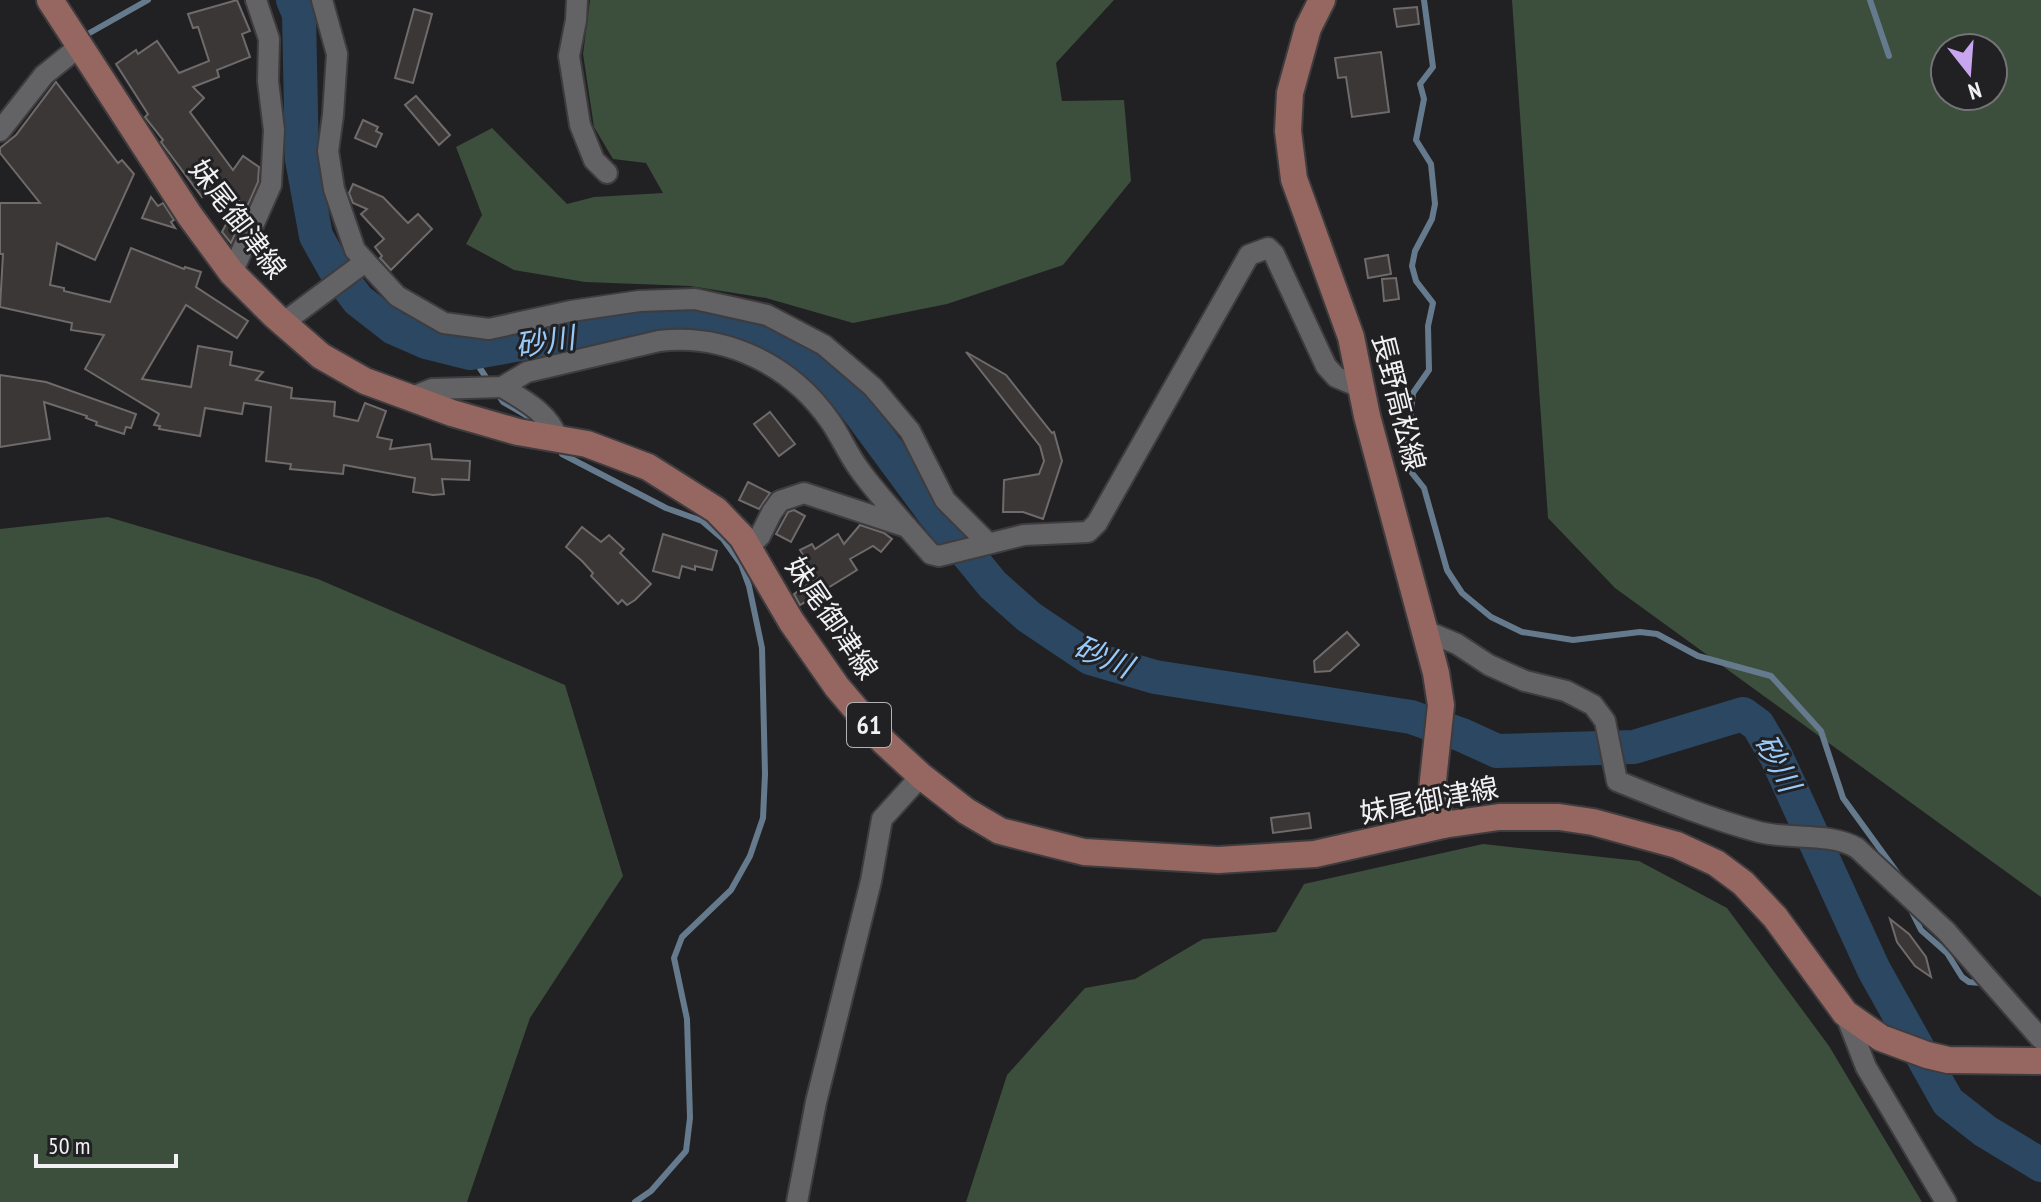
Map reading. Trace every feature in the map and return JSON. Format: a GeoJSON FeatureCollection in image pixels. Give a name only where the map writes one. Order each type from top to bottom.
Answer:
{"type":"FeatureCollection","features":[{"type":"Feature","properties":{"kind":"main road","name":"妹尾御津線"},"geometry":{"type":"LineString","coordinates":[[50,0],[190,216],[232,273],[283,323],[321,356],[365,381],[518,432],[587,444],[648,467],[716,510],[748,548],[791,621],[837,687],[884,742],[966,811],[1000,831],[1084,852],[1218,860],[1285,858],[1345,849],[1443,825],[1499,817],[1559,817],[1631,831],[1677,845],[1716,863],[1743,883],[1775,917],[1845,1013],[1881,1038],[1948,1060],[2041,1061]]}},
{"type":"Feature","properties":{"kind":"main road","name":"長野高松線"},"geometry":{"type":"LineString","coordinates":[[1322,0],[1298,57],[1290,93],[1288,131],[1294,179],[1351,337],[1436,673],[1441,705],[1438,743],[1431,775],[1432,790],[1443,825]]}},
{"type":"Feature","properties":{"kind":"street"},"geometry":{"type":"LineString","coordinates":[[232,273],[271,185],[274,130],[268,81],[269,39],[256,0]]}},
{"type":"Feature","properties":{"kind":"street"},"geometry":{"type":"LineString","coordinates":[[322,0],[337,54],[328,151],[334,189],[355,250],[397,296],[444,323],[489,329],[571,311],[639,301],[695,299],[767,315],[824,345],[873,387],[910,431],[945,500],[988,543]]}},
{"type":"Feature","properties":{"kind":"street"},"geometry":{"type":"LineString","coordinates":[[577,0],[569,56],[580,125],[594,160],[607,173]]}},
{"type":"Feature","properties":{"kind":"street"},"geometry":{"type":"LineString","coordinates":[[0,131],[44,75],[80,46]]}},
{"type":"Feature","properties":{"kind":"street"},"geometry":{"type":"LineString","coordinates":[[410,398],[432,389],[502,387],[527,372],[659,341],[680,338],[710,342],[752,355],[778,368],[804,390],[830,421],[859,469],[931,554],[939,556],[1024,535],[1088,532],[1097,523],[1249,255],[1257,250],[1268,248],[1274,254],[1326,366],[1336,377],[1362,388]]}},
{"type":"Feature","properties":{"kind":"street"},"geometry":{"type":"LineString","coordinates":[[283,323],[365,262]]}},
{"type":"Feature","properties":{"kind":"street"},"geometry":{"type":"LineString","coordinates":[[502,387],[535,407],[555,429],[558,439]]}},
{"type":"Feature","properties":{"kind":"street"},"geometry":{"type":"LineString","coordinates":[[748,548],[760,536],[780,501],[804,493],[907,527]]}},
{"type":"Feature","properties":{"kind":"street"},"geometry":{"type":"LineString","coordinates":[[1426,631],[1525,681],[1580,696],[1605,721],[1617,781],[1662,800],[1762,833],[1840,839],[1849,844],[1946,931],[2041,1039]]}},
{"type":"Feature","properties":{"kind":"street"},"geometry":{"type":"LineString","coordinates":[[797,1202],[816,1102],[871,881],[882,819],[921,776]]}},
{"type":"Feature","properties":{"kind":"street"},"geometry":{"type":"LineString","coordinates":[[1845,1013],[1866,1067],[1946,1202]]}},
{"type":"Feature","properties":{"kind":"green space"},"geometry":{"type":"Polygon","coordinates":[[[590,0],[1114,0],[1056,63],[1062,101],[1124,100],[1131,181],[1063,265],[947,304],[853,323],[766,298],[690,286],[585,282],[514,270],[466,244],[482,215],[456,147],[492,128],[567,204],[594,197],[663,193],[646,163],[613,159],[594,127],[583,54],[590,0]]]}},
{"type":"Feature","properties":{"kind":"green space"},"geometry":{"type":"Polygon","coordinates":[[[1512,0],[2041,0],[2041,897],[1615,588],[1548,518],[1512,0]]]}},
{"type":"Feature","properties":{"kind":"green space"},"geometry":{"type":"Polygon","coordinates":[[[108,517],[318,579],[565,685],[623,876],[530,1018],[467,1202],[0,1202],[0,529],[108,517]]]}},
{"type":"Feature","properties":{"kind":"green space"},"geometry":{"type":"Polygon","coordinates":[[[1483,844],[1639,861],[1727,908],[1829,1046],[1922,1202],[966,1202],[1007,1075],[1085,988],[1135,979],[1203,939],[1276,932],[1304,884],[1483,844]]]}},
{"type":"Feature","properties":{"kind":"building"},"geometry":{"type":"Polygon","coordinates":[[[237,0],[250,31],[242,34],[250,57],[217,70],[219,77],[193,87],[204,98],[190,112],[233,170],[243,156],[259,167],[258,182],[231,243],[222,232],[239,200],[217,185],[202,197],[161,142],[163,140],[145,117],[148,114],[116,64],[136,50],[138,54],[157,41],[179,73],[209,61],[198,27],[193,28],[188,14],[237,0]]]}},
{"type":"Feature","properties":{"kind":"building"},"geometry":{"type":"Polygon","coordinates":[[[1417,7],[1419,24],[1397,27],[1394,9],[1417,7]]]}},
{"type":"Feature","properties":{"kind":"building"},"geometry":{"type":"Polygon","coordinates":[[[414,9],[432,14],[413,83],[395,78],[414,9]]]}},
{"type":"Feature","properties":{"kind":"building"},"geometry":{"type":"Polygon","coordinates":[[[1381,52],[1389,112],[1352,117],[1346,77],[1338,78],[1335,58],[1381,52]]]}},
{"type":"Feature","properties":{"kind":"building"},"geometry":{"type":"Polygon","coordinates":[[[56,82],[118,163],[122,160],[134,174],[95,260],[57,243],[50,285],[110,302],[131,248],[184,269],[201,272],[196,287],[248,321],[237,338],[186,305],[142,379],[191,387],[198,346],[232,352],[230,365],[263,372],[256,380],[292,388],[291,398],[335,402],[334,416],[358,421],[365,403],[386,411],[377,437],[392,440],[390,449],[430,444],[432,459],[470,461],[469,480],[442,479],[444,494],[433,495],[413,492],[415,478],[344,465],[343,474],[290,469],[291,464],[266,461],[271,407],[244,403],[242,414],[205,408],[200,436],[159,429],[160,426],[154,425],[159,414],[85,369],[104,335],[71,330],[72,323],[0,307],[3,254],[0,254],[0,203],[40,203],[0,153],[0,148],[16,135],[56,82]]]}},
{"type":"Feature","properties":{"kind":"building"},"geometry":{"type":"Polygon","coordinates":[[[416,96],[450,135],[439,145],[405,105],[416,96]]]}},
{"type":"Feature","properties":{"kind":"building"},"geometry":{"type":"Polygon","coordinates":[[[363,120],[378,127],[376,131],[382,134],[376,147],[355,138],[363,120]]]}},
{"type":"Feature","properties":{"kind":"building"},"geometry":{"type":"Polygon","coordinates":[[[353,184],[383,197],[408,223],[418,214],[432,229],[391,270],[375,247],[384,239],[361,214],[367,209],[353,203],[349,193],[353,184]]]}},
{"type":"Feature","properties":{"kind":"building"},"geometry":{"type":"Polygon","coordinates":[[[151,197],[158,206],[163,203],[174,220],[171,222],[175,228],[142,218],[151,197]]]}},
{"type":"Feature","properties":{"kind":"building"},"geometry":{"type":"Polygon","coordinates":[[[1388,255],[1391,274],[1368,278],[1365,259],[1388,255]]]}},
{"type":"Feature","properties":{"kind":"building"},"geometry":{"type":"Polygon","coordinates":[[[1396,278],[1399,299],[1384,301],[1382,279],[1396,278]]]}},
{"type":"Feature","properties":{"kind":"building"},"geometry":{"type":"Polygon","coordinates":[[[966,352],[1006,375],[1054,432],[1062,461],[1043,519],[1023,512],[1003,512],[1004,480],[1039,474],[1044,461],[1040,446],[966,352]]]}},
{"type":"Feature","properties":{"kind":"building"},"geometry":{"type":"Polygon","coordinates":[[[0,375],[46,382],[136,414],[131,428],[126,427],[124,434],[96,425],[97,422],[87,416],[44,402],[50,439],[0,447],[0,375]]]}},
{"type":"Feature","properties":{"kind":"building"},"geometry":{"type":"Polygon","coordinates":[[[770,412],[795,444],[779,456],[754,424],[770,412]]]}},
{"type":"Feature","properties":{"kind":"building"},"geometry":{"type":"Polygon","coordinates":[[[748,482],[770,493],[759,509],[739,500],[748,482]]]}},
{"type":"Feature","properties":{"kind":"building"},"geometry":{"type":"Polygon","coordinates":[[[794,510],[805,516],[791,542],[776,534],[788,512],[794,510]]]}},
{"type":"Feature","properties":{"kind":"building"},"geometry":{"type":"Polygon","coordinates":[[[860,525],[892,539],[881,552],[873,546],[850,559],[857,570],[800,605],[794,594],[817,578],[800,550],[812,544],[815,549],[838,534],[844,544],[860,525]]]}},
{"type":"Feature","properties":{"kind":"building"},"geometry":{"type":"Polygon","coordinates":[[[582,527],[601,542],[609,535],[624,549],[620,553],[651,584],[635,600],[627,605],[622,600],[618,604],[591,576],[593,573],[566,547],[582,527]]]}},
{"type":"Feature","properties":{"kind":"building"},"geometry":{"type":"Polygon","coordinates":[[[663,534],[717,551],[712,570],[682,566],[679,578],[653,571],[663,534]]]}},
{"type":"Feature","properties":{"kind":"building"},"geometry":{"type":"Polygon","coordinates":[[[1347,632],[1359,645],[1330,671],[1315,672],[1314,661],[1347,632]]]}},
{"type":"Feature","properties":{"kind":"building"},"geometry":{"type":"Polygon","coordinates":[[[1309,813],[1311,828],[1273,833],[1271,818],[1309,813]]]}},
{"type":"Feature","properties":{"kind":"building"},"geometry":{"type":"Polygon","coordinates":[[[1890,919],[1909,934],[1926,957],[1931,977],[1915,966],[1897,942],[1890,919]]]}},
{"type":"Feature","properties":{"kind":"waterway"},"geometry":{"type":"LineString","coordinates":[[86,35],[148,0]]}},
{"type":"Feature","properties":{"kind":"waterway","name":"砂川"},"geometry":{"type":"LineString","coordinates":[[293,0],[299,14],[302,160],[316,236],[334,268],[358,300],[394,328],[426,342],[470,353],[605,329],[682,320],[740,330],[791,352],[848,397],[933,512],[993,585],[1029,617],[1090,658],[1155,677],[1411,717],[1497,751],[1634,747],[1743,714],[1758,725],[1776,756],[1874,970],[1948,1102],[1985,1131],[2041,1165]]}},
{"type":"Feature","properties":{"kind":"waterway"},"geometry":{"type":"LineString","coordinates":[[1424,0],[1433,67],[1420,84],[1424,99],[1416,140],[1431,164],[1435,204],[1432,219],[1415,251],[1412,266],[1416,281],[1433,303],[1428,326],[1429,370],[1413,393],[1406,457],[1412,473],[1424,488],[1447,570],[1462,593],[1491,617],[1522,632],[1573,640],[1640,632],[1657,634],[1698,656],[1771,676],[1821,731],[1843,798],[1904,882]]}},
{"type":"Feature","properties":{"kind":"waterway"},"geometry":{"type":"LineString","coordinates":[[1870,0],[1889,56]]}},
{"type":"Feature","properties":{"kind":"waterway"},"geometry":{"type":"LineString","coordinates":[[470,353],[489,382]]}},
{"type":"Feature","properties":{"kind":"waterway"},"geometry":{"type":"LineString","coordinates":[[496,391],[503,402],[534,420]]}},
{"type":"Feature","properties":{"kind":"waterway"},"geometry":{"type":"LineString","coordinates":[[562,454],[666,508],[702,521],[723,539],[741,564],[749,586],[762,648],[763,818],[750,856],[731,890],[682,937],[674,958],[687,1019],[690,1118],[686,1151],[651,1191],[635,1202]]}},
{"type":"Feature","properties":{"kind":"waterway"},"geometry":{"type":"LineString","coordinates":[[1910,908],[1921,930],[1947,953],[1962,977],[1969,982],[1981,983]]}}]}
